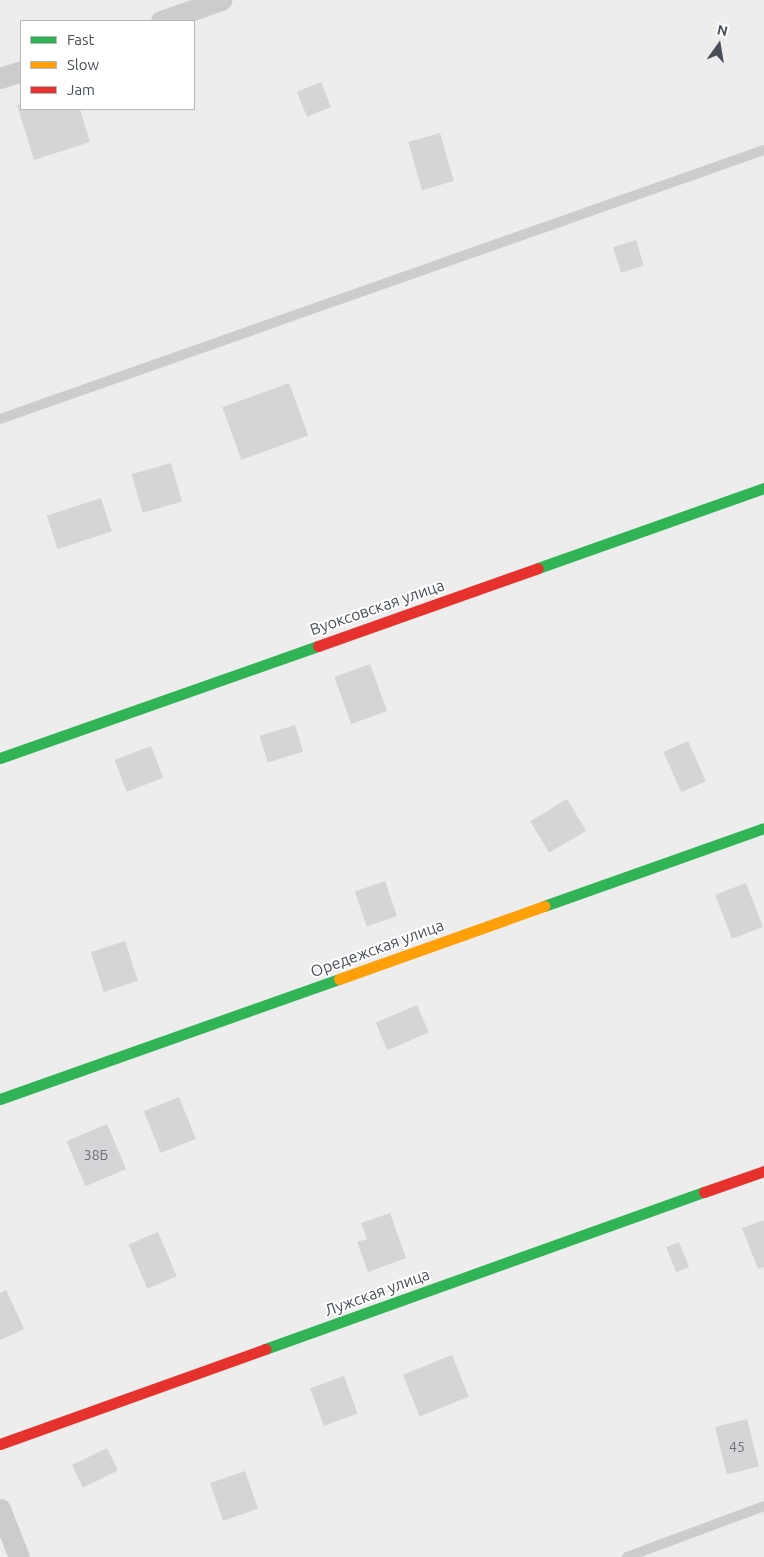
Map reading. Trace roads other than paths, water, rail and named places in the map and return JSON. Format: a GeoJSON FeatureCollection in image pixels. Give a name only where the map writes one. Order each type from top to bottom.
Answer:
{"type":"FeatureCollection","features":[{"type":"Feature","properties":{"kind":"street"},"geometry":{"type":"LineString","coordinates":[[164,20],[222,0]]}},
{"type":"Feature","properties":{"kind":"street"},"geometry":{"type":"LineString","coordinates":[[0,78],[20,71]]}},
{"type":"Feature","properties":{"kind":"street","name":"Вуоксовская улица"},"geometry":{"type":"LineString","coordinates":[[0,758],[764,488]]}},
{"type":"Feature","properties":{"kind":"street","name":"Оредежская улица"},"geometry":{"type":"LineString","coordinates":[[0,1099],[764,828]]}},
{"type":"Feature","properties":{"kind":"street","name":"Лужская улица"},"geometry":{"type":"LineString","coordinates":[[0,1444],[764,1171]]}},
{"type":"Feature","properties":{"kind":"street"},"geometry":{"type":"LineString","coordinates":[[0,1509],[19,1557]]}},
{"type":"Feature","properties":{"kind":"lane"},"geometry":{"type":"LineString","coordinates":[[0,419],[764,150]]}},
{"type":"Feature","properties":{"kind":"lane"},"geometry":{"type":"LineString","coordinates":[[627,1557],[764,1506]]}}]}
